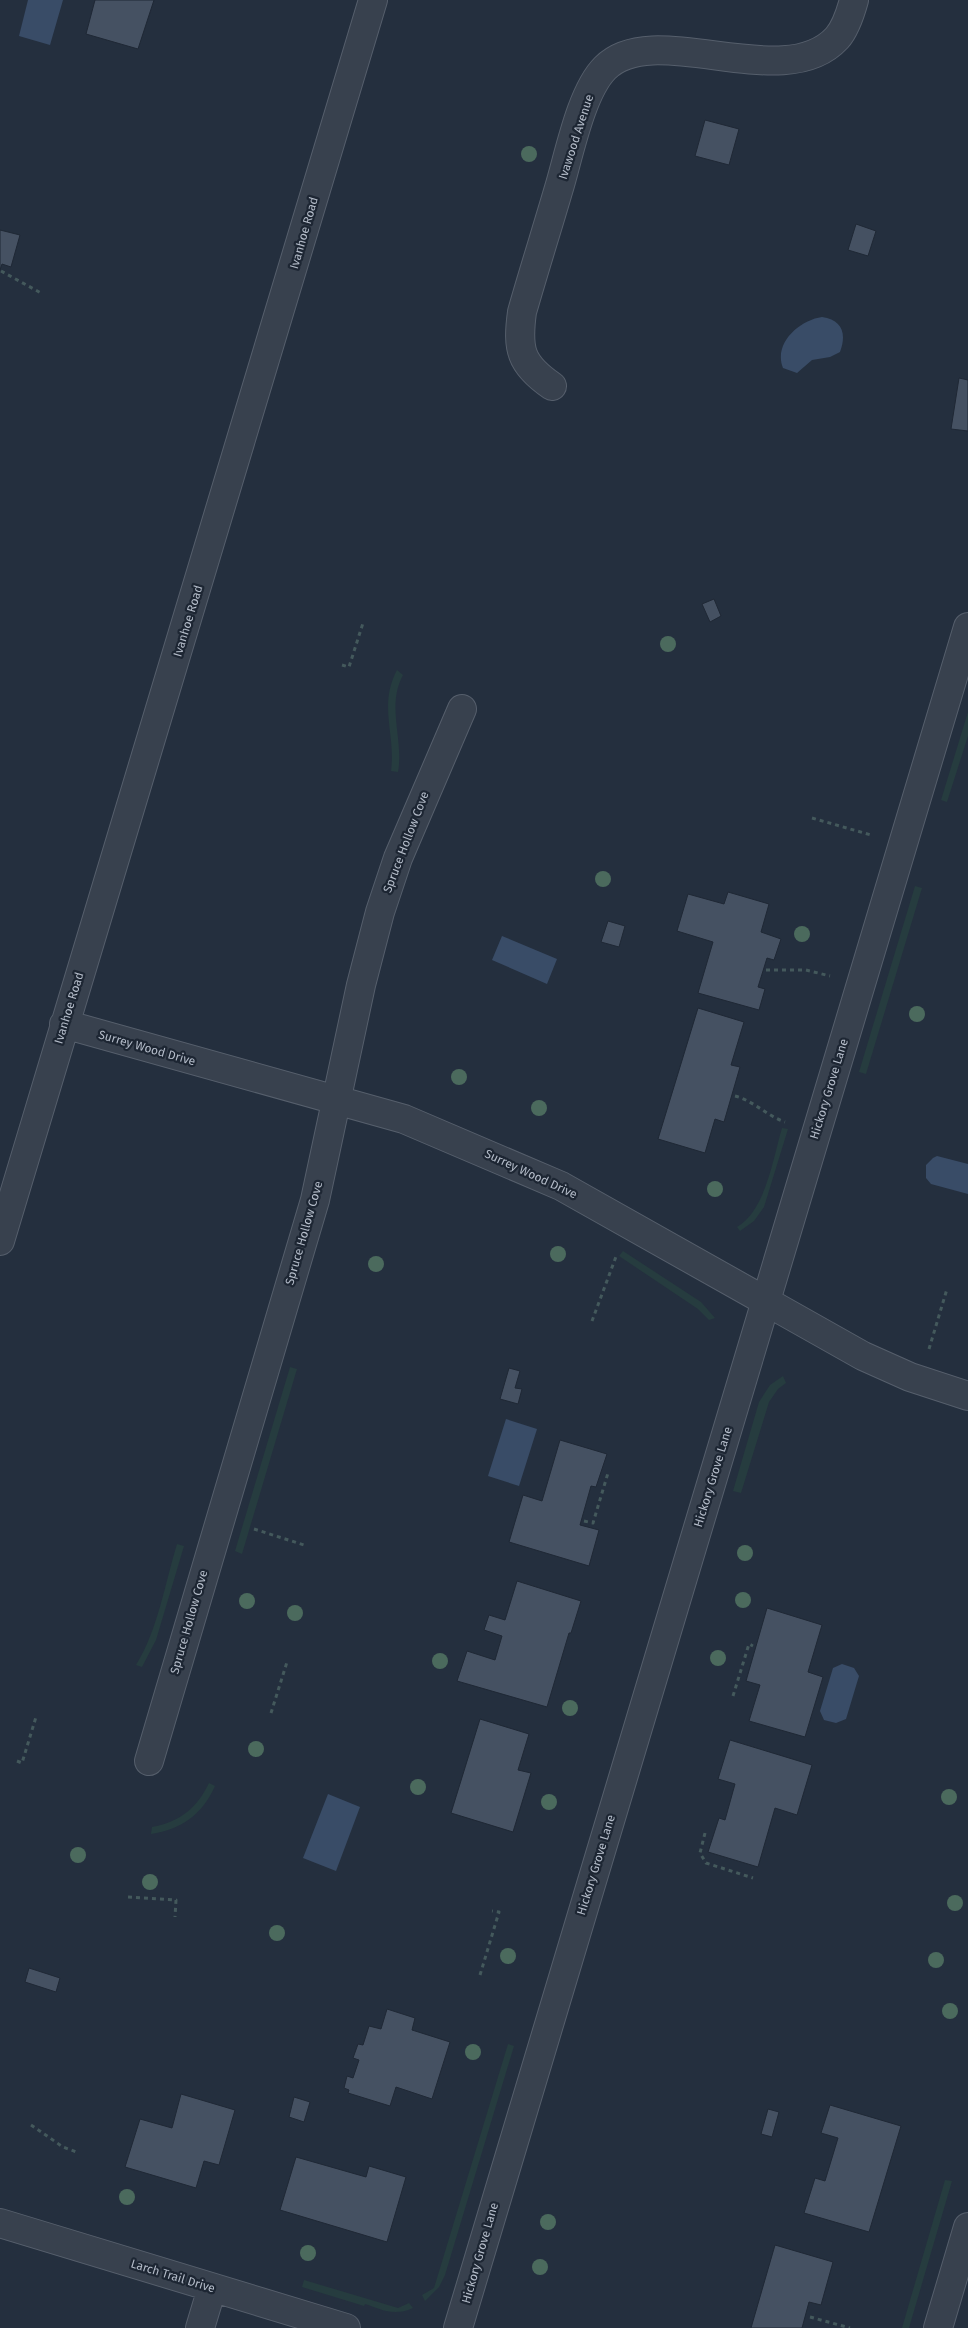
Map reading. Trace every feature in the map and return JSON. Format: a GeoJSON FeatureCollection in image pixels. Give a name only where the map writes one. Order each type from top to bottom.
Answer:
{"type":"FeatureCollection","features":[{"type":"Feature","properties":{"kind":"street","name":"Ivanhoe Road"},"geometry":{"type":"LineString","coordinates":[[0,1241],[64,1024],[266,363],[373,0]]}},
{"type":"Feature","properties":{"kind":"street","name":"Ivawood Avenue"},"geometry":{"type":"LineString","coordinates":[[552,386],[534,373],[523,356],[519,333],[522,312],[578,123],[598,76],[616,60],[642,51],[658,50],[740,59],[806,58],[838,37],[854,0]]}},
{"type":"Feature","properties":{"kind":"street","name":"Hickory Grove Lane"},"geometry":{"type":"LineString","coordinates":[[458,2328],[968,627]]}},
{"type":"Feature","properties":{"kind":"street","name":"Spruce Hollow Cove"},"geometry":{"type":"LineString","coordinates":[[149,1761],[315,1200],[338,1100],[361,985],[380,912],[405,840],[462,708]]}},
{"type":"Feature","properties":{"kind":"street","name":"Surrey Wood Drive"},"geometry":{"type":"LineString","coordinates":[[64,1024],[237,1074],[404,1119],[561,1186],[863,1356],[910,1377],[968,1396]]}},
{"type":"Feature","properties":{"kind":"street","name":"Larch Trail Drive"},"geometry":{"type":"LineString","coordinates":[[0,2223],[346,2328]]}},
{"type":"Feature","properties":{"kind":"street"},"geometry":{"type":"LineString","coordinates":[[938,2328],[968,2226]]}},
{"type":"Feature","properties":{"kind":"street"},"geometry":{"type":"LineString","coordinates":[[200,2328],[212,2288]]}},
{"type":"Feature","properties":{"kind":"path"},"geometry":{"type":"LineString","coordinates":[[1,271],[41,293]]}},
{"type":"Feature","properties":{"kind":"path"},"geometry":{"type":"LineString","coordinates":[[342,665],[349,667],[363,623]]}},
{"type":"Feature","properties":{"kind":"path"},"geometry":{"type":"LineString","coordinates":[[812,818],[877,837]]}},
{"type":"Feature","properties":{"kind":"path"},"geometry":{"type":"LineString","coordinates":[[766,970],[806,970],[834,977]]}},
{"type":"Feature","properties":{"kind":"path"},"geometry":{"type":"LineString","coordinates":[[736,1096],[750,1101],[770,1116],[790,1124]]}},
{"type":"Feature","properties":{"kind":"path"},"geometry":{"type":"LineString","coordinates":[[592,1322],[614,1259],[620,1248]]}},
{"type":"Feature","properties":{"kind":"path"},"geometry":{"type":"LineString","coordinates":[[928,1352],[947,1290]]}},
{"type":"Feature","properties":{"kind":"path"},"geometry":{"type":"LineString","coordinates":[[584,1521],[593,1523],[608,1473]]}},
{"type":"Feature","properties":{"kind":"path"},"geometry":{"type":"LineString","coordinates":[[254,1529],[304,1545]]}},
{"type":"Feature","properties":{"kind":"path"},"geometry":{"type":"LineString","coordinates":[[733,1696],[750,1644],[754,1646]]}},
{"type":"Feature","properties":{"kind":"path"},"geometry":{"type":"LineString","coordinates":[[271,1713],[287,1662]]}},
{"type":"Feature","properties":{"kind":"path"},"geometry":{"type":"LineString","coordinates":[[17,1761],[22,1763],[36,1717]]}},
{"type":"Feature","properties":{"kind":"path"},"geometry":{"type":"LineString","coordinates":[[705,1832],[700,1853],[706,1864],[753,1878]]}},
{"type":"Feature","properties":{"kind":"path"},"geometry":{"type":"LineString","coordinates":[[128,1897],[176,1900],[175,1917]]}},
{"type":"Feature","properties":{"kind":"path"},"geometry":{"type":"LineString","coordinates":[[480,1975],[499,1912],[492,1911]]}},
{"type":"Feature","properties":{"kind":"path"},"geometry":{"type":"LineString","coordinates":[[31,2125],[63,2147],[79,2153]]}},
{"type":"Feature","properties":{"kind":"path"},"geometry":{"type":"LineString","coordinates":[[810,2316],[850,2328]]}},
{"type":"Feature","properties":{"kind":"green space"},"geometry":{"type":"Polygon","coordinates":[[[397,670],[403,675],[396,699],[399,747],[398,772],[391,771],[392,758],[388,708],[391,683],[397,670]]]}},
{"type":"Feature","properties":{"kind":"green space"},"geometry":{"type":"Polygon","coordinates":[[[968,712],[968,736],[947,802],[941,800],[968,712]]]}},
{"type":"Feature","properties":{"kind":"green space"},"geometry":{"type":"Polygon","coordinates":[[[915,886],[922,888],[866,1074],[859,1072],[915,886]]]}},
{"type":"Feature","properties":{"kind":"green space"},"geometry":{"type":"Polygon","coordinates":[[[782,1128],[788,1129],[764,1207],[754,1221],[740,1231],[737,1227],[747,1219],[762,1196],[782,1128]]]}},
{"type":"Feature","properties":{"kind":"green space"},"geometry":{"type":"Polygon","coordinates":[[[623,1251],[701,1302],[715,1318],[709,1320],[698,1309],[619,1256],[623,1251]]]}},
{"type":"Feature","properties":{"kind":"green space"},"geometry":{"type":"Polygon","coordinates":[[[290,1367],[297,1369],[242,1554],[235,1551],[290,1367]]]}},
{"type":"Feature","properties":{"kind":"green space"},"geometry":{"type":"Polygon","coordinates":[[[783,1376],[786,1383],[778,1389],[769,1402],[741,1493],[733,1491],[759,1402],[770,1385],[783,1376]]]}},
{"type":"Feature","properties":{"kind":"green space"},"geometry":{"type":"Polygon","coordinates":[[[177,1544],[184,1546],[156,1640],[142,1667],[136,1665],[150,1637],[177,1544]]]}},
{"type":"Feature","properties":{"kind":"green space"},"geometry":{"type":"Polygon","coordinates":[[[209,1783],[215,1786],[197,1813],[181,1824],[162,1832],[151,1834],[152,1827],[171,1822],[193,1807],[209,1783]]]}},
{"type":"Feature","properties":{"kind":"green space"},"geometry":{"type":"Polygon","coordinates":[[[508,2044],[514,2046],[445,2275],[439,2287],[425,2301],[422,2295],[434,2288],[508,2044]]]}},
{"type":"Feature","properties":{"kind":"green space"},"geometry":{"type":"Polygon","coordinates":[[[945,2180],[952,2181],[909,2328],[902,2328],[945,2180]]]}},
{"type":"Feature","properties":{"kind":"green space"},"geometry":{"type":"Polygon","coordinates":[[[304,2280],[398,2308],[409,2303],[413,2308],[406,2311],[393,2312],[365,2304],[364,2306],[302,2287],[304,2280]]]}},
{"type":"Feature","properties":{"kind":"water"},"geometry":{"type":"Polygon","coordinates":[[[28,0],[63,0],[50,45],[19,36],[28,0]]]}},
{"type":"Feature","properties":{"kind":"water"},"geometry":{"type":"Polygon","coordinates":[[[822,317],[834,321],[841,328],[843,339],[840,352],[830,357],[812,360],[797,373],[783,368],[782,350],[791,334],[805,323],[822,317]]]}},
{"type":"Feature","properties":{"kind":"water"},"geometry":{"type":"Polygon","coordinates":[[[502,936],[557,959],[547,984],[492,960],[502,936]]]}},
{"type":"Feature","properties":{"kind":"water"},"geometry":{"type":"Polygon","coordinates":[[[937,1156],[968,1164],[968,1194],[931,1184],[926,1178],[926,1165],[937,1156]]]}},
{"type":"Feature","properties":{"kind":"water"},"geometry":{"type":"Polygon","coordinates":[[[506,1419],[537,1429],[519,1486],[488,1476],[506,1419]]]}},
{"type":"Feature","properties":{"kind":"water"},"geometry":{"type":"Polygon","coordinates":[[[842,1664],[854,1668],[859,1676],[846,1719],[836,1723],[824,1720],[820,1711],[833,1668],[842,1664]]]}},
{"type":"Feature","properties":{"kind":"water"},"geometry":{"type":"Polygon","coordinates":[[[328,1794],[360,1807],[336,1871],[303,1858],[328,1794]]]}},
{"type":"Feature","properties":{"kind":"building"},"geometry":{"type":"Polygon","coordinates":[[[95,0],[154,0],[138,49],[86,34],[95,0]]]}},
{"type":"Feature","properties":{"kind":"building"},"geometry":{"type":"Polygon","coordinates":[[[705,120],[739,129],[729,165],[695,156],[705,120]]]}},
{"type":"Feature","properties":{"kind":"building"},"geometry":{"type":"Polygon","coordinates":[[[856,224],[876,231],[868,256],[848,250],[856,224]]]}},
{"type":"Feature","properties":{"kind":"building"},"geometry":{"type":"Polygon","coordinates":[[[0,230],[20,235],[11,267],[2,264],[0,270],[0,230]]]}},
{"type":"Feature","properties":{"kind":"building"},"geometry":{"type":"Polygon","coordinates":[[[959,378],[968,380],[968,431],[951,429],[959,378]]]}},
{"type":"Feature","properties":{"kind":"building"},"geometry":{"type":"Polygon","coordinates":[[[714,599],[721,616],[710,622],[702,604],[714,599]]]}},
{"type":"Feature","properties":{"kind":"building"},"geometry":{"type":"Polygon","coordinates":[[[728,892],[769,904],[761,932],[781,939],[774,960],[767,958],[758,987],[765,989],[759,1010],[698,993],[713,942],[677,931],[688,894],[724,904],[728,892]]]}},
{"type":"Feature","properties":{"kind":"building"},"geometry":{"type":"Polygon","coordinates":[[[608,921],[625,926],[619,947],[601,942],[608,921]]]}},
{"type":"Feature","properties":{"kind":"building"},"geometry":{"type":"Polygon","coordinates":[[[698,1008],[744,1022],[731,1065],[740,1067],[724,1122],[715,1119],[705,1153],[658,1139],[698,1008]]]}},
{"type":"Feature","properties":{"kind":"building"},"geometry":{"type":"Polygon","coordinates":[[[509,1368],[520,1371],[515,1388],[522,1389],[518,1404],[500,1399],[509,1368]]]}},
{"type":"Feature","properties":{"kind":"building"},"geometry":{"type":"Polygon","coordinates":[[[560,1440],[607,1454],[596,1487],[591,1486],[580,1525],[599,1530],[589,1566],[509,1542],[523,1495],[542,1501],[560,1440]]]}},
{"type":"Feature","properties":{"kind":"building"},"geometry":{"type":"Polygon","coordinates":[[[517,1581],[581,1601],[571,1633],[569,1633],[547,1707],[457,1681],[467,1651],[495,1660],[502,1636],[484,1630],[489,1615],[505,1620],[517,1581]]]}},
{"type":"Feature","properties":{"kind":"building"},"geometry":{"type":"Polygon","coordinates":[[[767,1608],[822,1625],[808,1672],[823,1677],[805,1737],[749,1721],[760,1685],[746,1681],[767,1608]]]}},
{"type":"Feature","properties":{"kind":"building"},"geometry":{"type":"Polygon","coordinates":[[[480,1719],[529,1734],[518,1770],[531,1773],[513,1832],[451,1813],[480,1719]]]}},
{"type":"Feature","properties":{"kind":"building"},"geometry":{"type":"Polygon","coordinates":[[[730,1740],[812,1765],[797,1815],[775,1808],[758,1867],[708,1852],[719,1818],[725,1820],[735,1784],[718,1779],[730,1740]]]}},
{"type":"Feature","properties":{"kind":"building"},"geometry":{"type":"Polygon","coordinates":[[[29,1968],[60,1978],[56,1992],[25,1982],[29,1968]]]}},
{"type":"Feature","properties":{"kind":"building"},"geometry":{"type":"Polygon","coordinates":[[[387,2009],[415,2018],[412,2030],[450,2042],[432,2099],[396,2087],[390,2106],[348,2093],[349,2090],[344,2088],[347,2076],[353,2078],[359,2060],[353,2058],[358,2044],[363,2045],[369,2026],[381,2029],[387,2009]]]}},
{"type":"Feature","properties":{"kind":"building"},"geometry":{"type":"Polygon","coordinates":[[[181,2094],[235,2110],[219,2165],[204,2161],[196,2188],[125,2167],[140,2119],[172,2128],[181,2094]]]}},
{"type":"Feature","properties":{"kind":"building"},"geometry":{"type":"Polygon","coordinates":[[[294,2097],[310,2102],[304,2122],[289,2117],[294,2097]]]}},
{"type":"Feature","properties":{"kind":"building"},"geometry":{"type":"Polygon","coordinates":[[[830,2105],[901,2126],[869,2232],[804,2213],[815,2178],[825,2181],[838,2138],[821,2133],[830,2105]]]}},
{"type":"Feature","properties":{"kind":"building"},"geometry":{"type":"Polygon","coordinates":[[[768,2109],[779,2112],[772,2137],[761,2134],[768,2109]]]}},
{"type":"Feature","properties":{"kind":"building"},"geometry":{"type":"Polygon","coordinates":[[[296,2157],[366,2177],[369,2166],[406,2177],[387,2242],[280,2210],[296,2157]]]}},
{"type":"Feature","properties":{"kind":"building"},"geometry":{"type":"Polygon","coordinates":[[[775,2245],[833,2262],[821,2305],[809,2302],[802,2328],[751,2328],[775,2245]]]}}]}
